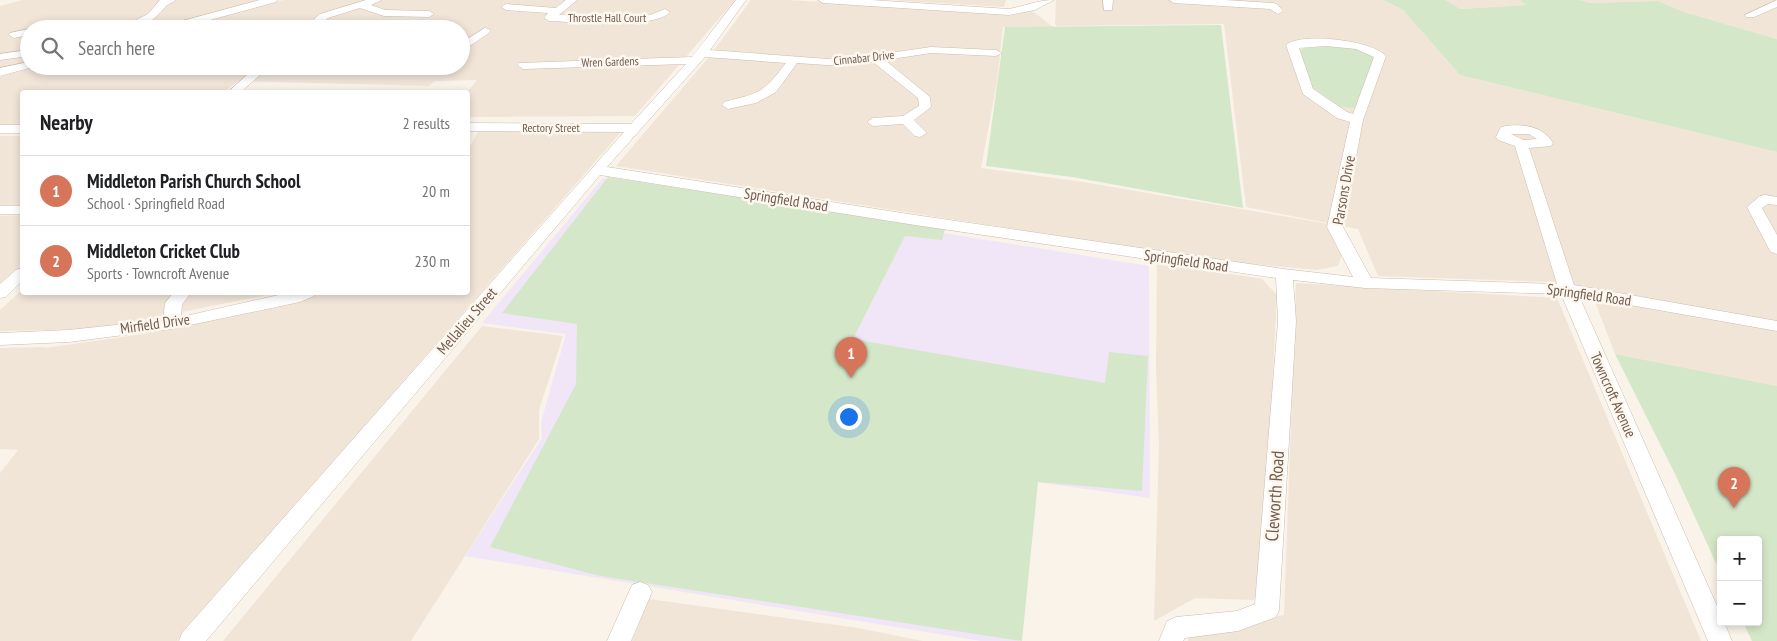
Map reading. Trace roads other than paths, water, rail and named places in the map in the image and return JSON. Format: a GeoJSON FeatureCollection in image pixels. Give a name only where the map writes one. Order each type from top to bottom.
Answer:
{"type":"FeatureCollection","features":[{"type":"Feature","properties":{"kind":"street"},"geometry":{"type":"LineString","coordinates":[[148,20],[158,12],[164,2],[171,0]]}},
{"type":"Feature","properties":{"kind":"street"},"geometry":{"type":"LineString","coordinates":[[198,20],[272,0]]}},
{"type":"Feature","properties":{"kind":"street"},"geometry":{"type":"LineString","coordinates":[[319,20],[324,16],[377,0]]}},
{"type":"Feature","properties":{"kind":"street"},"geometry":{"type":"LineString","coordinates":[[546,31],[553,14],[572,0]]}},
{"type":"Feature","properties":{"kind":"street","name":"Mellalieu Street"},"geometry":{"type":"LineString","coordinates":[[191,641],[634,128],[699,56],[741,0]]}},
{"type":"Feature","properties":{"kind":"street"},"geometry":{"type":"LineString","coordinates":[[823,0],[913,3],[1009,12],[1031,8],[1049,0]]}},
{"type":"Feature","properties":{"kind":"street"},"geometry":{"type":"LineString","coordinates":[[1174,0],[1273,6],[1278,11]]}},
{"type":"Feature","properties":{"kind":"street"},"geometry":{"type":"LineString","coordinates":[[1750,15],[1777,3]]}},
{"type":"Feature","properties":{"kind":"street"},"geometry":{"type":"LineString","coordinates":[[360,5],[384,13],[429,14]]}},
{"type":"Feature","properties":{"kind":"street","name":"Throstle Hall Court"},"geometry":{"type":"LineString","coordinates":[[506,7],[553,14],[638,20],[652,18],[665,12]]}},
{"type":"Feature","properties":{"kind":"street"},"geometry":{"type":"LineString","coordinates":[[470,44],[491,31],[473,30]]}},
{"type":"Feature","properties":{"kind":"street"},"geometry":{"type":"LineString","coordinates":[[14,36],[20,34]]}},
{"type":"Feature","properties":{"kind":"street","name":"Parsons Drive"},"geometry":{"type":"LineString","coordinates":[[1357,120],[1342,115],[1307,91],[1292,45],[1352,44],[1369,48],[1380,56],[1357,120],[1335,227],[1366,283]]}},
{"type":"Feature","properties":{"kind":"street","name":"Cinnabar Drive"},"geometry":{"type":"LineString","coordinates":[[699,56],[841,63],[932,50],[996,53]]}},
{"type":"Feature","properties":{"kind":"street"},"geometry":{"type":"LineString","coordinates":[[0,57],[20,54]]}},
{"type":"Feature","properties":{"kind":"street","name":"Wren Gardens"},"geometry":{"type":"LineString","coordinates":[[523,65],[699,56]]}},
{"type":"Feature","properties":{"kind":"street"},"geometry":{"type":"LineString","coordinates":[[873,122],[906,120],[925,107],[924,97],[877,59]]}},
{"type":"Feature","properties":{"kind":"street"},"geometry":{"type":"LineString","coordinates":[[728,106],[752,100],[772,89],[794,60]]}},
{"type":"Feature","properties":{"kind":"street"},"geometry":{"type":"LineString","coordinates":[[0,72],[20,67]]}},
{"type":"Feature","properties":{"kind":"street"},"geometry":{"type":"LineString","coordinates":[[236,90],[254,75]]}},
{"type":"Feature","properties":{"kind":"street"},"geometry":{"type":"LineString","coordinates":[[752,100],[768,108]]}},
{"type":"Feature","properties":{"kind":"street"},"geometry":{"type":"LineString","coordinates":[[906,120],[920,133]]}},
{"type":"Feature","properties":{"kind":"street","name":"Rectory Street"},"geometry":{"type":"LineString","coordinates":[[470,129],[634,128]]}},
{"type":"Feature","properties":{"kind":"street"},"geometry":{"type":"LineString","coordinates":[[0,129],[20,129]]}},
{"type":"Feature","properties":{"kind":"street","name":"Towncroft Avenue"},"geometry":{"type":"LineString","coordinates":[[1521,144],[1567,289],[1720,641]]}},
{"type":"Feature","properties":{"kind":"street","name":"Springfield Road"},"geometry":{"type":"LineString","coordinates":[[598,170],[915,220],[1284,274],[1366,283],[1567,289],[1777,326]]}},
{"type":"Feature","properties":{"kind":"street"},"geometry":{"type":"LineString","coordinates":[[1777,201],[1765,199],[1754,207],[1777,249]]}},
{"type":"Feature","properties":{"kind":"street"},"geometry":{"type":"LineString","coordinates":[[0,210],[20,210]]}},
{"type":"Feature","properties":{"kind":"street","name":"Cleworth Road"},"geometry":{"type":"LineString","coordinates":[[1171,641],[1176,628],[1238,621],[1267,610],[1286,321],[1284,274]]}},
{"type":"Feature","properties":{"kind":"street"},"geometry":{"type":"LineString","coordinates":[[0,293],[20,276]]}},
{"type":"Feature","properties":{"kind":"street"},"geometry":{"type":"LineString","coordinates":[[171,324],[174,303],[181,295]]}},
{"type":"Feature","properties":{"kind":"street","name":"Mirfield Drive"},"geometry":{"type":"LineString","coordinates":[[0,339],[69,336],[171,324],[301,295]]}},
{"type":"Feature","properties":{"kind":"street"},"geometry":{"type":"LineString","coordinates":[[619,641],[640,592]]}},
{"type":"Feature","properties":{"kind":"place","name":"Middleton Parish Church School"},"geometry":{"type":"Point","coordinates":[851,378]}},
{"type":"Feature","properties":{"kind":"place","name":"Middleton Cricket Club"},"geometry":{"type":"Point","coordinates":[1734,508]}}]}
